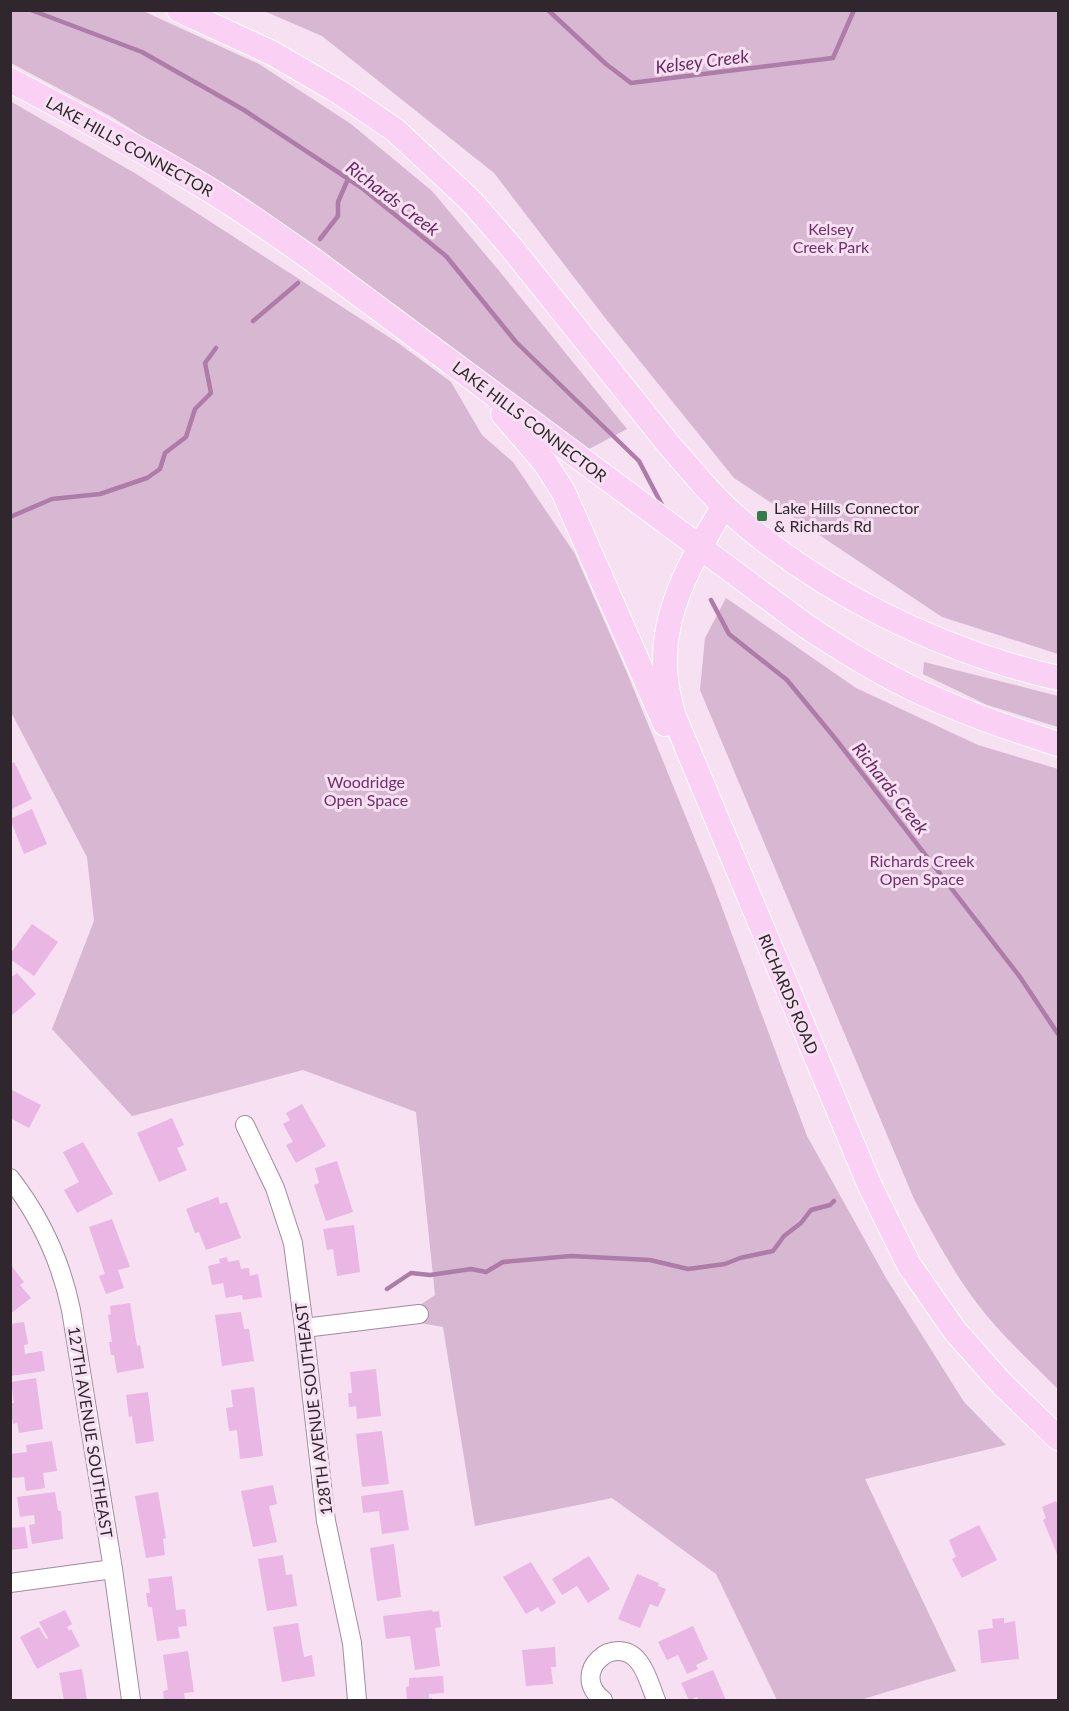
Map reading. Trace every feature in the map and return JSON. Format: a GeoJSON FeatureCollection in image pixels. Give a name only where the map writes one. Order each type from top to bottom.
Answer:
{"type":"FeatureCollection","features":[{"type":"Feature","properties":{"kind":"main road"},"geometry":{"type":"LineString","coordinates":[[179,10],[272,53],[339,92],[395,129],[441,170],[512,247],[670,446],[724,506],[772,546],[806,571],[867,606],[960,648],[1059,678]]}},
{"type":"Feature","properties":{"kind":"main road","name":"LAKE HILLS CONNECTOR"},"geometry":{"type":"LineString","coordinates":[[10,80],[128,142],[245,213],[313,260],[806,626],[873,668],[913,689],[973,715],[1059,744]]}},
{"type":"Feature","properties":{"kind":"main road"},"geometry":{"type":"LineString","coordinates":[[468,375],[533,447],[563,491],[662,718],[717,821]]}},
{"type":"Feature","properties":{"kind":"main road","name":"RICHARDS ROAD"},"geometry":{"type":"LineString","coordinates":[[724,506],[684,579],[676,600],[664,660],[668,695],[673,714],[870,1186],[909,1265],[961,1338],[1002,1384],[1059,1438]]}},
{"type":"Feature","properties":{"kind":"street","name":"128TH AVENUE SOUTHEAST"},"geometry":{"type":"LineString","coordinates":[[246,1125],[264,1162],[286,1218],[293,1243],[326,1521],[352,1643],[357,1701]]}},
{"type":"Feature","properties":{"kind":"street","name":"127TH AVENUE SOUTHEAST"},"geometry":{"type":"LineString","coordinates":[[10,1178],[25,1198],[49,1239],[65,1280],[113,1569],[131,1701]]}},
{"type":"Feature","properties":{"kind":"street"},"geometry":{"type":"LineString","coordinates":[[304,1328],[419,1314]]}},
{"type":"Feature","properties":{"kind":"street"},"geometry":{"type":"LineString","coordinates":[[10,1583],[113,1569]]}},
{"type":"Feature","properties":{"kind":"street"},"geometry":{"type":"LineString","coordinates":[[603,1701],[592,1687],[591,1673],[602,1656],[615,1651],[628,1653],[639,1661],[656,1701]]}},
{"type":"Feature","properties":{"kind":"green space"},"geometry":{"type":"Polygon","coordinates":[[[10,11],[143,11],[259,64],[351,124],[432,191],[627,429],[589,449],[489,380],[294,232],[112,117],[11,63],[10,11]]]}},
{"type":"Feature","properties":{"kind":"green space","name":"Kelsey Creek Park"},"geometry":{"type":"Polygon","coordinates":[[[264,11],[1058,11],[1058,654],[942,617],[734,478],[606,319],[494,173],[322,36],[264,11]]]}},
{"type":"Feature","properties":{"kind":"green space","name":"Woodridge Open Space"},"geometry":{"type":"Polygon","coordinates":[[[10,101],[138,175],[398,343],[451,382],[482,435],[513,462],[575,554],[625,668],[714,886],[807,1136],[886,1278],[964,1402],[1006,1445],[865,1479],[956,1671],[860,1700],[777,1700],[716,1574],[612,1498],[475,1526],[443,1327],[420,1323],[420,1305],[435,1295],[416,1112],[303,1070],[132,1116],[52,1029],[94,921],[87,857],[11,712],[10,101]]]}},
{"type":"Feature","properties":{"kind":"green space","name":"Richards Creek Open Space"},"geometry":{"type":"Polygon","coordinates":[[[726,598],[856,688],[978,745],[1058,769],[1058,1389],[985,1314],[951,1265],[914,1199],[700,690],[705,638],[726,598]]]}},
{"type":"Feature","properties":{"kind":"green space"},"geometry":{"type":"Polygon","coordinates":[[[924,662],[1058,696],[1058,727],[987,705],[923,674],[924,662]]]}},
{"type":"Feature","properties":{"kind":"building"},"geometry":{"type":"Polygon","coordinates":[[[14,762],[32,799],[10,810],[10,764],[14,762]]]}},
{"type":"Feature","properties":{"kind":"building"},"geometry":{"type":"Polygon","coordinates":[[[32,809],[47,844],[24,854],[10,819],[32,809]]]}},
{"type":"Feature","properties":{"kind":"building"},"geometry":{"type":"Polygon","coordinates":[[[32,924],[58,942],[34,976],[10,959],[10,954],[32,924]]]}},
{"type":"Feature","properties":{"kind":"building"},"geometry":{"type":"Polygon","coordinates":[[[17,973],[36,994],[10,1017],[10,978],[17,973]]]}},
{"type":"Feature","properties":{"kind":"building"},"geometry":{"type":"Polygon","coordinates":[[[10,1089],[41,1105],[29,1128],[10,1118],[10,1089]]]}},
{"type":"Feature","properties":{"kind":"building"},"geometry":{"type":"Polygon","coordinates":[[[302,1104],[326,1146],[296,1163],[286,1145],[293,1142],[283,1124],[290,1120],[286,1113],[302,1104]]]}},
{"type":"Feature","properties":{"kind":"building"},"geometry":{"type":"Polygon","coordinates":[[[172,1118],[184,1145],[177,1148],[187,1170],[159,1182],[137,1133],[172,1118]]]}},
{"type":"Feature","properties":{"kind":"building"},"geometry":{"type":"Polygon","coordinates":[[[83,1142],[113,1194],[77,1213],[64,1190],[79,1182],[63,1152],[83,1142]]]}},
{"type":"Feature","properties":{"kind":"building"},"geometry":{"type":"Polygon","coordinates":[[[337,1161],[353,1212],[326,1221],[314,1185],[319,1183],[315,1168],[337,1161]]]}},
{"type":"Feature","properties":{"kind":"building"},"geometry":{"type":"Polygon","coordinates":[[[218,1197],[220,1204],[227,1202],[241,1238],[206,1250],[199,1232],[195,1233],[186,1209],[218,1197]]]}},
{"type":"Feature","properties":{"kind":"building"},"geometry":{"type":"Polygon","coordinates":[[[112,1219],[130,1267],[118,1270],[124,1288],[106,1294],[99,1276],[105,1274],[89,1227],[112,1219]]]}},
{"type":"Feature","properties":{"kind":"building"},"geometry":{"type":"Polygon","coordinates":[[[354,1225],[360,1272],[337,1276],[333,1249],[327,1250],[323,1229],[354,1225]]]}},
{"type":"Feature","properties":{"kind":"building"},"geometry":{"type":"Polygon","coordinates":[[[227,1257],[228,1262],[239,1260],[241,1269],[249,1268],[250,1276],[258,1274],[262,1297],[243,1300],[242,1295],[226,1298],[223,1283],[212,1285],[208,1266],[220,1263],[219,1259],[227,1257]]]}},
{"type":"Feature","properties":{"kind":"building"},"geometry":{"type":"Polygon","coordinates":[[[10,1264],[24,1282],[20,1285],[31,1298],[10,1314],[10,1264]]]}},
{"type":"Feature","properties":{"kind":"building"},"geometry":{"type":"Polygon","coordinates":[[[130,1303],[137,1346],[140,1345],[144,1368],[117,1373],[114,1355],[111,1355],[109,1342],[112,1342],[108,1315],[111,1314],[110,1306],[130,1303]]]}},
{"type":"Feature","properties":{"kind":"building"},"geometry":{"type":"Polygon","coordinates":[[[241,1312],[244,1329],[249,1329],[254,1361],[222,1366],[215,1315],[241,1312]]]}},
{"type":"Feature","properties":{"kind":"building"},"geometry":{"type":"Polygon","coordinates":[[[24,1322],[28,1344],[24,1345],[25,1354],[42,1351],[45,1371],[10,1376],[10,1324],[24,1322]]]}},
{"type":"Feature","properties":{"kind":"building"},"geometry":{"type":"Polygon","coordinates":[[[376,1369],[381,1416],[357,1419],[356,1406],[349,1407],[348,1393],[352,1393],[350,1372],[376,1369]]]}},
{"type":"Feature","properties":{"kind":"building"},"geometry":{"type":"Polygon","coordinates":[[[36,1378],[43,1429],[19,1433],[17,1423],[13,1424],[10,1403],[14,1403],[11,1382],[36,1378]]]}},
{"type":"Feature","properties":{"kind":"building"},"geometry":{"type":"Polygon","coordinates":[[[254,1387],[263,1456],[240,1459],[237,1430],[229,1431],[226,1408],[233,1407],[231,1390],[254,1387]]]}},
{"type":"Feature","properties":{"kind":"building"},"geometry":{"type":"Polygon","coordinates":[[[148,1392],[154,1441],[136,1444],[126,1395],[148,1392]]]}},
{"type":"Feature","properties":{"kind":"building"},"geometry":{"type":"Polygon","coordinates":[[[382,1431],[389,1484],[362,1487],[356,1434],[382,1431]]]}},
{"type":"Feature","properties":{"kind":"building"},"geometry":{"type":"Polygon","coordinates":[[[52,1441],[57,1471],[43,1473],[45,1488],[26,1491],[24,1477],[10,1478],[10,1454],[27,1452],[26,1445],[52,1441]]]}},
{"type":"Feature","properties":{"kind":"building"},"geometry":{"type":"Polygon","coordinates":[[[273,1485],[277,1504],[269,1506],[277,1542],[253,1547],[241,1491],[273,1485]]]}},
{"type":"Feature","properties":{"kind":"building"},"geometry":{"type":"Polygon","coordinates":[[[403,1490],[409,1530],[382,1534],[379,1511],[363,1513],[361,1496],[403,1490]]]}},
{"type":"Feature","properties":{"kind":"building"},"geometry":{"type":"Polygon","coordinates":[[[55,1492],[58,1511],[61,1511],[63,1539],[32,1544],[29,1525],[35,1524],[34,1515],[20,1517],[17,1497],[55,1492]]]}},
{"type":"Feature","properties":{"kind":"building"},"geometry":{"type":"Polygon","coordinates":[[[158,1492],[166,1538],[163,1539],[165,1555],[146,1558],[135,1496],[158,1492]]]}},
{"type":"Feature","properties":{"kind":"building"},"geometry":{"type":"Polygon","coordinates":[[[1056,1501],[1058,1506],[1058,1556],[1043,1520],[1046,1518],[1042,1507],[1056,1501]]]}},
{"type":"Feature","properties":{"kind":"building"},"geometry":{"type":"Polygon","coordinates":[[[979,1525],[997,1560],[962,1578],[952,1559],[956,1557],[949,1540],[979,1525]]]}},
{"type":"Feature","properties":{"kind":"building"},"geometry":{"type":"Polygon","coordinates":[[[25,1527],[28,1548],[10,1550],[10,1528],[25,1527]]]}},
{"type":"Feature","properties":{"kind":"building"},"geometry":{"type":"Polygon","coordinates":[[[394,1544],[401,1597],[377,1601],[370,1548],[394,1544]]]}},
{"type":"Feature","properties":{"kind":"building"},"geometry":{"type":"Polygon","coordinates":[[[283,1555],[286,1575],[292,1574],[297,1606],[267,1611],[258,1559],[283,1555]]]}},
{"type":"Feature","properties":{"kind":"building"},"geometry":{"type":"Polygon","coordinates":[[[589,1556],[610,1589],[588,1603],[577,1586],[562,1595],[552,1579],[589,1556]]]}},
{"type":"Feature","properties":{"kind":"building"},"geometry":{"type":"Polygon","coordinates":[[[531,1562],[556,1603],[541,1612],[538,1607],[526,1614],[503,1577],[531,1562]]]}},
{"type":"Feature","properties":{"kind":"building"},"geometry":{"type":"Polygon","coordinates":[[[637,1574],[659,1583],[658,1586],[666,1589],[658,1607],[650,1604],[640,1628],[618,1619],[637,1574]]]}},
{"type":"Feature","properties":{"kind":"building"},"geometry":{"type":"Polygon","coordinates":[[[172,1576],[176,1610],[185,1609],[187,1626],[178,1627],[180,1638],[157,1641],[152,1607],[148,1607],[146,1593],[150,1593],[148,1579],[172,1576]]]}},
{"type":"Feature","properties":{"kind":"building"},"geometry":{"type":"Polygon","coordinates":[[[65,1610],[72,1624],[67,1627],[69,1631],[71,1629],[80,1646],[37,1669],[20,1637],[39,1627],[46,1639],[48,1638],[39,1622],[65,1610]]]}},
{"type":"Feature","properties":{"kind":"building"},"geometry":{"type":"Polygon","coordinates":[[[432,1610],[433,1612],[439,1611],[441,1627],[435,1628],[440,1666],[415,1670],[410,1636],[386,1639],[383,1616],[432,1610]]]}},
{"type":"Feature","properties":{"kind":"building"},"geometry":{"type":"Polygon","coordinates":[[[1004,1618],[1004,1623],[1015,1621],[1019,1659],[981,1663],[978,1630],[993,1628],[992,1619],[1004,1618]]]}},
{"type":"Feature","properties":{"kind":"building"},"geometry":{"type":"Polygon","coordinates":[[[298,1623],[304,1657],[312,1655],[315,1676],[282,1682],[273,1627],[298,1623]]]}},
{"type":"Feature","properties":{"kind":"building"},"geometry":{"type":"Polygon","coordinates":[[[693,1626],[708,1659],[696,1665],[698,1669],[687,1674],[678,1655],[667,1660],[658,1642],[693,1626]]]}},
{"type":"Feature","properties":{"kind":"building"},"geometry":{"type":"Polygon","coordinates":[[[555,1647],[556,1667],[551,1667],[553,1684],[526,1686],[522,1650],[555,1647]]]}},
{"type":"Feature","properties":{"kind":"building"},"geometry":{"type":"Polygon","coordinates":[[[188,1651],[194,1692],[184,1693],[185,1700],[164,1700],[163,1691],[168,1690],[163,1655],[188,1651]]]}},
{"type":"Feature","properties":{"kind":"building"},"geometry":{"type":"Polygon","coordinates":[[[82,1669],[87,1700],[64,1700],[59,1673],[82,1669]]]}},
{"type":"Feature","properties":{"kind":"building"},"geometry":{"type":"Polygon","coordinates":[[[713,1670],[726,1700],[699,1700],[697,1697],[689,1700],[681,1683],[713,1670]]]}},
{"type":"Feature","properties":{"kind":"building"},"geometry":{"type":"Polygon","coordinates":[[[443,1676],[444,1693],[429,1694],[432,1700],[407,1700],[406,1687],[409,1686],[409,1678],[443,1676]]]}},
{"type":"Feature","properties":{"kind":"waterway","name":"Richards Creek"},"geometry":{"type":"LineString","coordinates":[[31,10],[142,52],[244,110],[362,188],[446,256],[516,342],[639,461],[662,505]]}},
{"type":"Feature","properties":{"kind":"waterway","name":"Kelsey Creek"},"geometry":{"type":"LineString","coordinates":[[548,10],[606,64],[631,83],[833,58],[854,10]]}},
{"type":"Feature","properties":{"kind":"waterway"},"geometry":{"type":"LineString","coordinates":[[320,239],[338,216],[338,202],[348,179]]}},
{"type":"Feature","properties":{"kind":"waterway"},"geometry":{"type":"LineString","coordinates":[[253,321],[298,283]]}},
{"type":"Feature","properties":{"kind":"waterway"},"geometry":{"type":"LineString","coordinates":[[10,517],[52,499],[100,494],[147,478],[160,469],[165,453],[186,437],[195,409],[211,393],[205,363],[216,348]]}},
{"type":"Feature","properties":{"kind":"waterway","name":"Richards Creek"},"geometry":{"type":"LineString","coordinates":[[711,600],[729,634],[787,680],[834,737],[1020,977],[1058,1034]]}},
{"type":"Feature","properties":{"kind":"waterway"},"geometry":{"type":"LineString","coordinates":[[387,1289],[411,1273],[430,1275],[471,1269],[486,1272],[503,1262],[571,1256],[650,1260],[688,1269],[725,1264],[740,1258],[773,1251],[784,1236],[801,1223],[811,1210],[830,1205],[834,1201]]}},
{"type":"Feature","properties":{"kind":"place","name":"Lake Hills Connector & Richards Rd"},"geometry":{"type":"Point","coordinates":[762,516]}}]}
